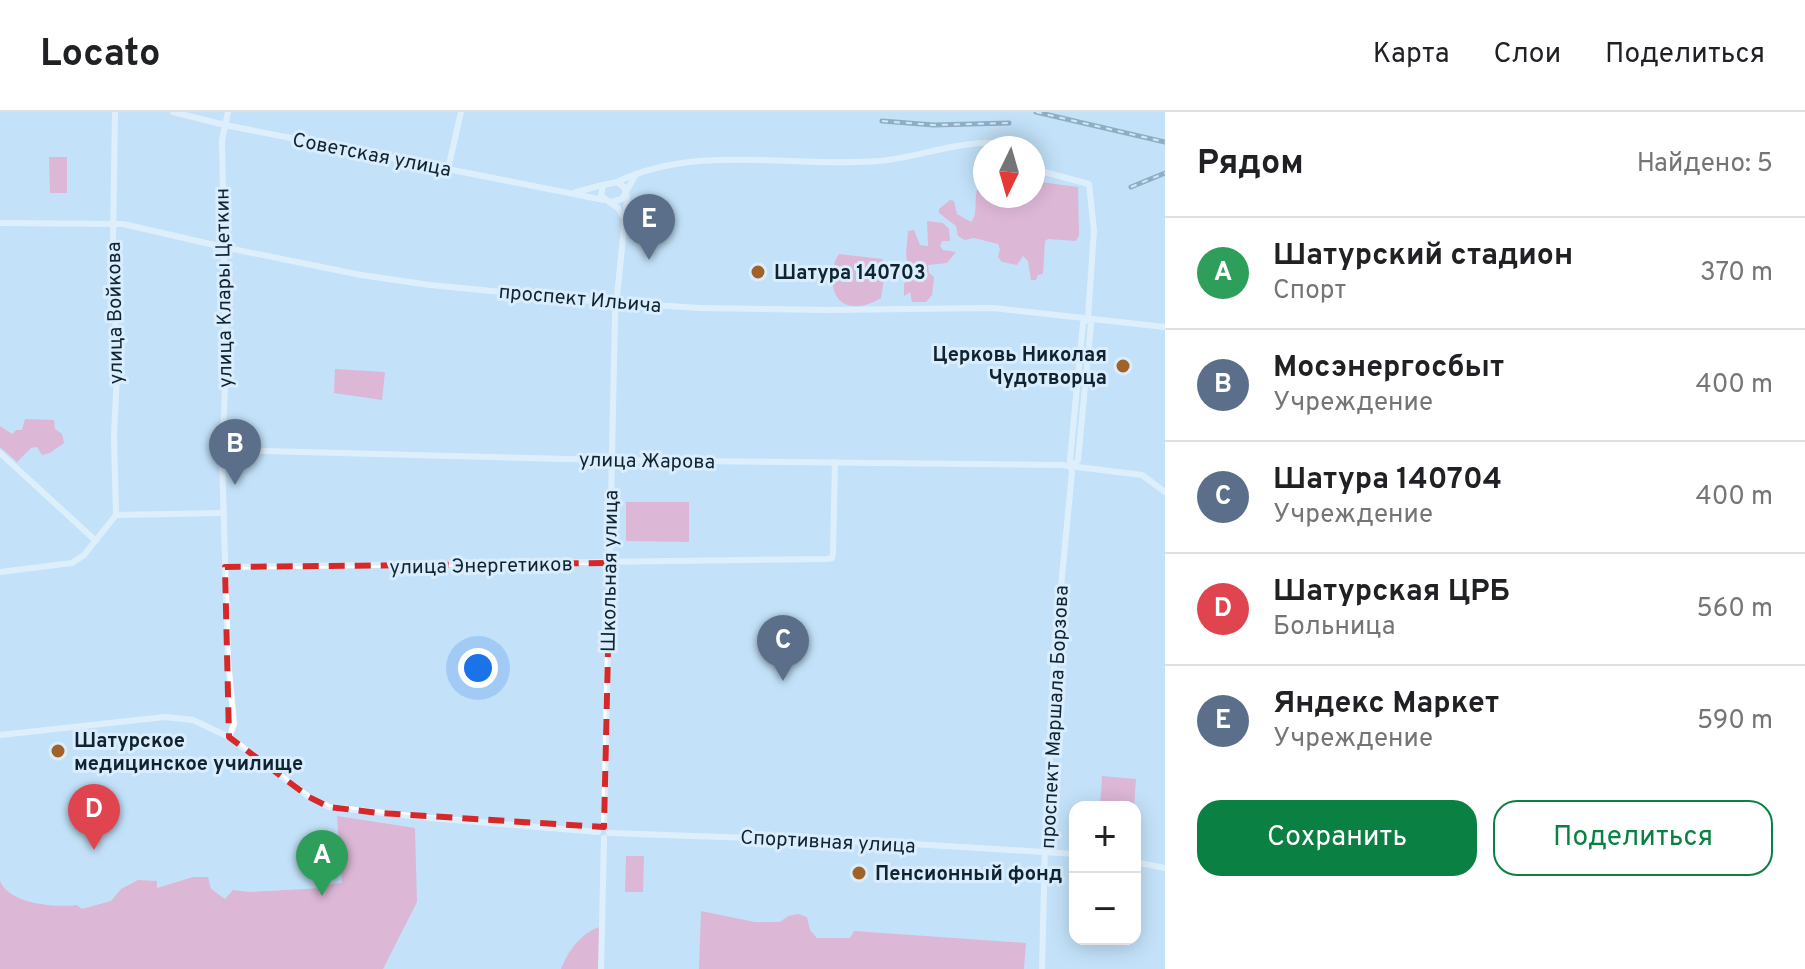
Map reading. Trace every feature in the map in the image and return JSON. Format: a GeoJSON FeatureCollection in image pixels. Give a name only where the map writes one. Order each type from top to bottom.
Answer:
{"type":"FeatureCollection","features":[{"type":"Feature","properties":{"kind":"street","name":"улица Войкова"},"geometry":{"type":"LineString","coordinates":[[115,112],[116,515]]}},
{"type":"Feature","properties":{"kind":"street","name":"Советская улица"},"geometry":{"type":"LineString","coordinates":[[173,112],[608,201]]}},
{"type":"Feature","properties":{"kind":"street","name":"улица Клары Цеткин"},"geometry":{"type":"LineString","coordinates":[[228,112],[222,140],[226,363],[222,450],[228,660],[234,724],[229,737]]}},
{"type":"Feature","properties":{"kind":"street"},"geometry":{"type":"LineString","coordinates":[[448,169],[461,112]]}},
{"type":"Feature","properties":{"kind":"street"},"geometry":{"type":"LineString","coordinates":[[625,219],[622,212],[600,192],[603,185],[695,160],[878,161],[973,145]]}},
{"type":"Feature","properties":{"kind":"street","name":"проспект Маршала Борзова"},"geometry":{"type":"LineString","coordinates":[[1042,969],[1055,649],[1091,324],[1088,318],[1094,230],[1089,184],[1045,172]]}},
{"type":"Feature","properties":{"kind":"street"},"geometry":{"type":"LineString","coordinates":[[608,201],[622,199],[636,174]]}},
{"type":"Feature","properties":{"kind":"street"},"geometry":{"type":"LineString","coordinates":[[617,182],[626,192]]}},
{"type":"Feature","properties":{"kind":"street","name":"Советская улица"},"geometry":{"type":"LineString","coordinates":[[572,193],[603,185]]}},
{"type":"Feature","properties":{"kind":"street","name":"Школьная улица"},"geometry":{"type":"LineString","coordinates":[[601,969],[616,303],[626,192]]}},
{"type":"Feature","properties":{"kind":"street","name":"проспект Ильича"},"geometry":{"type":"LineString","coordinates":[[0,223],[113,223],[387,279],[616,303],[827,310],[993,308],[1165,327]]}},
{"type":"Feature","properties":{"kind":"street","name":"улица Жарова"},"geometry":{"type":"LineString","coordinates":[[222,450],[612,461],[1073,466],[1142,475],[1165,492]]}},
{"type":"Feature","properties":{"kind":"street"},"geometry":{"type":"LineString","coordinates":[[0,453],[96,541]]}},
{"type":"Feature","properties":{"kind":"street","name":"улица Энергетиков"},"geometry":{"type":"LineString","coordinates":[[225,567],[832,558],[835,462]]}},
{"type":"Feature","properties":{"kind":"street"},"geometry":{"type":"LineString","coordinates":[[0,572],[72,563],[84,555],[116,515],[224,513]]}},
{"type":"Feature","properties":{"kind":"street","name":"Спортивная улица"},"geometry":{"type":"LineString","coordinates":[[0,735],[165,717],[193,720],[229,737],[309,797],[329,807],[604,832],[1069,853]]}},
{"type":"Feature","properties":{"kind":"street"},"geometry":{"type":"LineString","coordinates":[[1141,863],[1165,868]]}},
{"type":"Feature","properties":{"kind":"highlighted area"},"geometry":{"type":"Polygon","coordinates":[[[610,563],[604,827],[379,813],[329,807],[309,797],[229,737],[225,567],[610,563]]]}},
{"type":"Feature","properties":{"kind":"shaded area"},"geometry":{"type":"Polygon","coordinates":[[[49,157],[67,157],[67,193],[50,193],[49,157]]]}},
{"type":"Feature","properties":{"kind":"shaded area"},"geometry":{"type":"Polygon","coordinates":[[[1045,183],[1078,187],[1079,235],[1076,241],[1045,241],[1043,274],[1031,280],[1028,261],[1023,256],[1017,265],[1002,262],[998,257],[998,244],[974,238],[965,240],[958,236],[956,226],[939,213],[939,209],[950,200],[954,201],[957,214],[971,222],[975,208],[1045,208],[1045,183]]]}},
{"type":"Feature","properties":{"kind":"shaded area"},"geometry":{"type":"Polygon","coordinates":[[[927,221],[943,223],[949,229],[950,241],[942,241],[940,246],[943,250],[956,252],[947,263],[928,265],[929,273],[934,277],[932,295],[926,302],[912,302],[910,292],[904,296],[904,284],[910,277],[906,254],[908,231],[914,230],[920,245],[928,246],[927,221]]]}},
{"type":"Feature","properties":{"kind":"shaded area"},"geometry":{"type":"Polygon","coordinates":[[[839,254],[882,259],[886,265],[881,298],[862,306],[840,300],[833,284],[834,265],[839,254]]]}},
{"type":"Feature","properties":{"kind":"shaded area"},"geometry":{"type":"Polygon","coordinates":[[[335,369],[385,372],[382,400],[334,393],[335,369]]]}},
{"type":"Feature","properties":{"kind":"shaded area"},"geometry":{"type":"Polygon","coordinates":[[[25,419],[54,420],[55,429],[62,434],[64,443],[42,455],[37,447],[31,448],[17,462],[0,447],[0,426],[12,434],[22,430],[25,419]]]}},
{"type":"Feature","properties":{"kind":"shaded area"},"geometry":{"type":"Polygon","coordinates":[[[626,502],[689,502],[689,542],[626,541],[626,502]]]}},
{"type":"Feature","properties":{"kind":"shaded area"},"geometry":{"type":"Polygon","coordinates":[[[1102,776],[1136,779],[1134,801],[1100,801],[1102,776]]]}},
{"type":"Feature","properties":{"kind":"shaded area"},"geometry":{"type":"Polygon","coordinates":[[[337,816],[415,828],[417,902],[383,969],[0,969],[0,881],[13,895],[34,903],[77,905],[82,909],[111,901],[121,889],[138,880],[157,881],[157,888],[193,877],[208,877],[211,889],[225,899],[233,890],[324,888],[324,885],[342,883],[337,816]]]}},
{"type":"Feature","properties":{"kind":"shaded area"},"geometry":{"type":"Polygon","coordinates":[[[626,856],[644,856],[643,892],[625,892],[626,856]]]}},
{"type":"Feature","properties":{"kind":"shaded area"},"geometry":{"type":"Polygon","coordinates":[[[701,911],[755,922],[780,922],[798,914],[807,917],[810,930],[817,938],[850,938],[854,931],[1026,943],[1024,969],[699,969],[701,911]]]}},
{"type":"Feature","properties":{"kind":"shaded area"},"geometry":{"type":"Polygon","coordinates":[[[602,926],[601,969],[561,969],[577,943],[602,926]]]}},
{"type":"Feature","properties":{"kind":"railway"},"geometry":{"type":"LineString","coordinates":[[1036,112],[1165,142]]}},
{"type":"Feature","properties":{"kind":"railway"},"geometry":{"type":"LineString","coordinates":[[882,121],[934,125],[1009,123]]}},
{"type":"Feature","properties":{"kind":"railway"},"geometry":{"type":"LineString","coordinates":[[1131,187],[1165,173]]}},
{"type":"Feature","properties":{"kind":"place","name":"Яндекс Маркет"},"geometry":{"type":"Point","coordinates":[649,260]}},
{"type":"Feature","properties":{"kind":"place","name":"Шатура 140703"},"geometry":{"type":"Point","coordinates":[758,272]}},
{"type":"Feature","properties":{"kind":"place","name":"Церковь Николая Чудотворца"},"geometry":{"type":"Point","coordinates":[1123,366]}},
{"type":"Feature","properties":{"kind":"place","name":"Мосэнергосбыт"},"geometry":{"type":"Point","coordinates":[235,485]}},
{"type":"Feature","properties":{"kind":"place","name":"Шатура 140704"},"geometry":{"type":"Point","coordinates":[783,681]}},
{"type":"Feature","properties":{"kind":"place","name":"Шатурское медицинское училище"},"geometry":{"type":"Point","coordinates":[58,751]}},
{"type":"Feature","properties":{"kind":"place","name":"Шатурская ЦРБ"},"geometry":{"type":"Point","coordinates":[94,850]}},
{"type":"Feature","properties":{"kind":"place","name":"Пенсионный фонд"},"geometry":{"type":"Point","coordinates":[859,873]}},
{"type":"Feature","properties":{"kind":"place","name":"Шатурский стадион"},"geometry":{"type":"Point","coordinates":[322,896]}}]}
